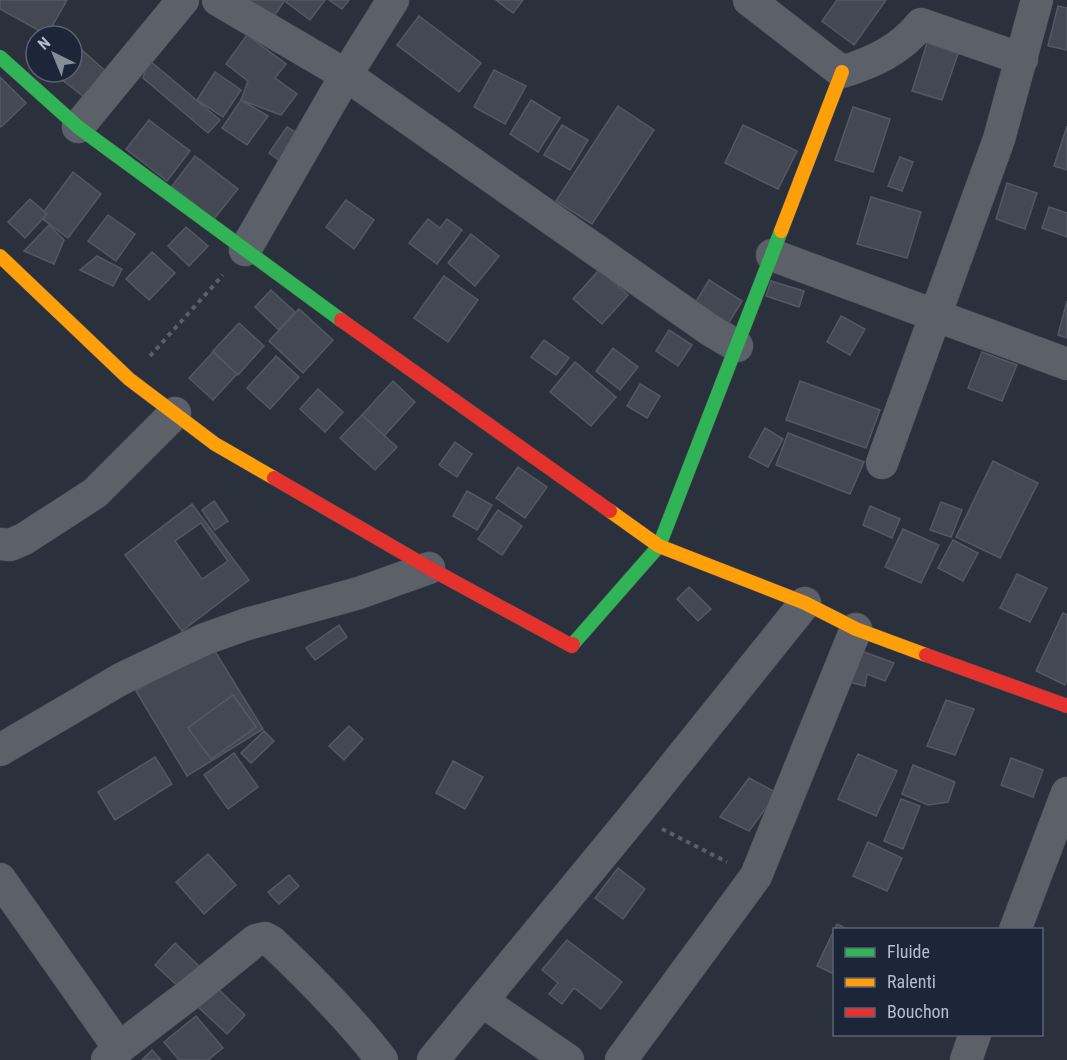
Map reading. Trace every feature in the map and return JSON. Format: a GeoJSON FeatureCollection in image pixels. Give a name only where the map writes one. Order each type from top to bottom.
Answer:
{"type":"FeatureCollection","features":[{"type":"Feature","properties":{"kind":"street"},"geometry":{"type":"LineString","coordinates":[[78,128],[183,0]]}},
{"type":"Feature","properties":{"kind":"street"},"geometry":{"type":"LineString","coordinates":[[218,0],[346,75],[736,346]]}},
{"type":"Feature","properties":{"kind":"street"},"geometry":{"type":"LineString","coordinates":[[245,250],[346,75],[393,0]]}},
{"type":"Feature","properties":{"kind":"street"},"geometry":{"type":"LineString","coordinates":[[749,0],[843,72]]}},
{"type":"Feature","properties":{"kind":"street"},"geometry":{"type":"LineString","coordinates":[[882,462],[999,140],[1037,0]]}},
{"type":"Feature","properties":{"kind":"street"},"geometry":{"type":"LineString","coordinates":[[843,72],[868,64],[899,47],[921,12],[1022,59]]}},
{"type":"Feature","properties":{"kind":"street"},"geometry":{"type":"LineString","coordinates":[[0,57],[78,128],[291,285],[659,546],[805,603],[856,629],[1067,706]]}},
{"type":"Feature","properties":{"kind":"street"},"geometry":{"type":"LineString","coordinates":[[0,256],[129,379],[215,444],[429,568],[572,646],[659,546],[843,72]]}},
{"type":"Feature","properties":{"kind":"street"},"geometry":{"type":"LineString","coordinates":[[772,255],[1067,364]]}},
{"type":"Feature","properties":{"kind":"street"},"geometry":{"type":"LineString","coordinates":[[0,544],[10,545],[24,539],[95,493],[175,413]]}},
{"type":"Feature","properties":{"kind":"street"},"geometry":{"type":"LineString","coordinates":[[0,750],[121,679],[205,639],[247,624],[359,593],[429,568]]}},
{"type":"Feature","properties":{"kind":"street"},"geometry":{"type":"LineString","coordinates":[[433,1060],[634,816],[805,603]]}},
{"type":"Feature","properties":{"kind":"street"},"geometry":{"type":"LineString","coordinates":[[621,1060],[756,876],[856,629]]}},
{"type":"Feature","properties":{"kind":"street"},"geometry":{"type":"LineString","coordinates":[[1016,928],[1067,793]]}},
{"type":"Feature","properties":{"kind":"street"},"geometry":{"type":"LineString","coordinates":[[0,879],[113,1054],[256,940],[265,938],[312,981],[382,1060]]}},
{"type":"Feature","properties":{"kind":"street"},"geometry":{"type":"LineString","coordinates":[[482,1002],[568,1060]]}},
{"type":"Feature","properties":{"kind":"street"},"geometry":{"type":"LineString","coordinates":[[966,1060],[975,1036]]}},
{"type":"Feature","properties":{"kind":"path"},"geometry":{"type":"LineString","coordinates":[[129,379],[245,250]]}},
{"type":"Feature","properties":{"kind":"path"},"geometry":{"type":"LineString","coordinates":[[634,816],[756,876]]}},
{"type":"Feature","properties":{"kind":"building"},"geometry":{"type":"Polygon","coordinates":[[[0,0],[67,0],[53,24],[27,24],[0,9],[0,0]]]}},
{"type":"Feature","properties":{"kind":"building"},"geometry":{"type":"Polygon","coordinates":[[[245,0],[285,0],[273,18],[245,0]]]}},
{"type":"Feature","properties":{"kind":"building"},"geometry":{"type":"Polygon","coordinates":[[[287,0],[325,0],[310,20],[286,2],[287,0]]]}},
{"type":"Feature","properties":{"kind":"building"},"geometry":{"type":"Polygon","coordinates":[[[329,0],[349,0],[342,9],[329,0]]]}},
{"type":"Feature","properties":{"kind":"building"},"geometry":{"type":"Polygon","coordinates":[[[496,0],[523,0],[513,13],[496,0]]]}},
{"type":"Feature","properties":{"kind":"building"},"geometry":{"type":"Polygon","coordinates":[[[837,0],[886,0],[854,45],[822,21],[837,0]]]}},
{"type":"Feature","properties":{"kind":"building"},"geometry":{"type":"Polygon","coordinates":[[[1058,6],[1067,8],[1067,50],[1048,46],[1058,6]]]}},
{"type":"Feature","properties":{"kind":"building"},"geometry":{"type":"Polygon","coordinates":[[[419,16],[481,63],[459,92],[397,45],[419,16]]]}},
{"type":"Feature","properties":{"kind":"building"},"geometry":{"type":"Polygon","coordinates":[[[247,35],[286,64],[275,78],[297,94],[281,115],[241,100],[248,81],[226,64],[247,35]]]}},
{"type":"Feature","properties":{"kind":"building"},"geometry":{"type":"Polygon","coordinates":[[[927,43],[958,54],[942,100],[912,91],[927,43]]]}},
{"type":"Feature","properties":{"kind":"building"},"geometry":{"type":"Polygon","coordinates":[[[84,52],[111,76],[88,100],[67,84],[84,84],[84,52]]]}},
{"type":"Feature","properties":{"kind":"building"},"geometry":{"type":"Polygon","coordinates":[[[149,60],[220,120],[208,133],[143,78],[149,60]]]}},
{"type":"Feature","properties":{"kind":"building"},"geometry":{"type":"Polygon","coordinates":[[[494,70],[526,86],[505,124],[474,107],[494,70]]]}},
{"type":"Feature","properties":{"kind":"building"},"geometry":{"type":"Polygon","coordinates":[[[215,72],[241,90],[223,117],[197,100],[215,72]]]}},
{"type":"Feature","properties":{"kind":"building"},"geometry":{"type":"Polygon","coordinates":[[[0,77],[26,103],[1,127],[0,126],[0,77]]]}},
{"type":"Feature","properties":{"kind":"building"},"geometry":{"type":"Polygon","coordinates":[[[241,100],[268,116],[247,145],[222,128],[241,100]]]}},
{"type":"Feature","properties":{"kind":"building"},"geometry":{"type":"Polygon","coordinates":[[[531,100],[560,118],[538,152],[510,134],[531,100]]]}},
{"type":"Feature","properties":{"kind":"building"},"geometry":{"type":"Polygon","coordinates":[[[618,106],[654,130],[592,224],[556,201],[618,106]]]}},
{"type":"Feature","properties":{"kind":"building"},"geometry":{"type":"Polygon","coordinates":[[[853,107],[890,119],[873,172],[835,160],[853,107]]]}},
{"type":"Feature","properties":{"kind":"building"},"geometry":{"type":"Polygon","coordinates":[[[149,120],[190,151],[167,181],[126,149],[149,120]]]}},
{"type":"Feature","properties":{"kind":"building"},"geometry":{"type":"Polygon","coordinates":[[[562,125],[588,140],[570,170],[544,155],[562,125]]]}},
{"type":"Feature","properties":{"kind":"building"},"geometry":{"type":"Polygon","coordinates":[[[743,125],[797,151],[778,189],[725,163],[743,125]]]}},
{"type":"Feature","properties":{"kind":"building"},"geometry":{"type":"Polygon","coordinates":[[[1067,126],[1067,170],[1054,166],[1067,126]]]}},
{"type":"Feature","properties":{"kind":"building"},"geometry":{"type":"Polygon","coordinates":[[[287,127],[303,137],[284,164],[269,153],[287,127]]]}},
{"type":"Feature","properties":{"kind":"building"},"geometry":{"type":"Polygon","coordinates":[[[195,156],[238,189],[214,219],[172,186],[195,156]]]}},
{"type":"Feature","properties":{"kind":"building"},"geometry":{"type":"Polygon","coordinates":[[[900,157],[913,162],[902,191],[888,186],[900,157]]]}},
{"type":"Feature","properties":{"kind":"building"},"geometry":{"type":"Polygon","coordinates":[[[73,172],[101,194],[68,238],[40,217],[73,172]]]}},
{"type":"Feature","properties":{"kind":"building"},"geometry":{"type":"Polygon","coordinates":[[[1007,183],[1037,193],[1025,229],[996,219],[1007,183]]]}},
{"type":"Feature","properties":{"kind":"building"},"geometry":{"type":"Polygon","coordinates":[[[871,197],[921,212],[907,258],[857,244],[871,197]]]}},
{"type":"Feature","properties":{"kind":"building"},"geometry":{"type":"Polygon","coordinates":[[[30,199],[47,214],[25,238],[8,222],[30,199]]]}},
{"type":"Feature","properties":{"kind":"building"},"geometry":{"type":"Polygon","coordinates":[[[346,200],[374,220],[354,249],[326,227],[346,200]]]}},
{"type":"Feature","properties":{"kind":"building"},"geometry":{"type":"Polygon","coordinates":[[[1049,207],[1067,213],[1067,237],[1042,228],[1049,207]]]}},
{"type":"Feature","properties":{"kind":"building"},"geometry":{"type":"Polygon","coordinates":[[[108,215],[135,234],[116,261],[88,241],[108,215]]]}},
{"type":"Feature","properties":{"kind":"building"},"geometry":{"type":"Polygon","coordinates":[[[428,219],[440,228],[447,219],[462,230],[437,264],[409,243],[428,219]]]}},
{"type":"Feature","properties":{"kind":"building"},"geometry":{"type":"Polygon","coordinates":[[[49,225],[64,240],[54,264],[24,251],[49,225]]]}},
{"type":"Feature","properties":{"kind":"building"},"geometry":{"type":"Polygon","coordinates":[[[186,227],[208,246],[189,266],[168,246],[186,227]]]}},
{"type":"Feature","properties":{"kind":"building"},"geometry":{"type":"Polygon","coordinates":[[[471,234],[499,256],[475,286],[448,263],[471,234]]]}},
{"type":"Feature","properties":{"kind":"building"},"geometry":{"type":"Polygon","coordinates":[[[152,252],[175,273],[149,300],[126,279],[152,252]]]}},
{"type":"Feature","properties":{"kind":"building"},"geometry":{"type":"Polygon","coordinates":[[[97,256],[122,269],[113,286],[80,270],[97,256]]]}},
{"type":"Feature","properties":{"kind":"building"},"geometry":{"type":"Polygon","coordinates":[[[599,270],[628,295],[602,324],[573,299],[599,270]]]}},
{"type":"Feature","properties":{"kind":"building"},"geometry":{"type":"Polygon","coordinates":[[[444,276],[478,300],[448,342],[414,318],[444,276]]]}},
{"type":"Feature","properties":{"kind":"building"},"geometry":{"type":"Polygon","coordinates":[[[709,280],[742,301],[725,329],[692,308],[709,280]]]}},
{"type":"Feature","properties":{"kind":"building"},"geometry":{"type":"Polygon","coordinates":[[[771,281],[804,291],[799,307],[766,296],[771,281]]]}},
{"type":"Feature","properties":{"kind":"building"},"geometry":{"type":"Polygon","coordinates":[[[271,290],[295,312],[279,330],[255,307],[271,290]]]}},
{"type":"Feature","properties":{"kind":"building"},"geometry":{"type":"Polygon","coordinates":[[[1067,301],[1067,338],[1058,335],[1067,301]]]}},
{"type":"Feature","properties":{"kind":"building"},"geometry":{"type":"Polygon","coordinates":[[[299,309],[333,340],[303,373],[269,341],[299,309]]]}},
{"type":"Feature","properties":{"kind":"building"},"geometry":{"type":"Polygon","coordinates":[[[841,316],[865,329],[850,355],[827,342],[841,316]]]}},
{"type":"Feature","properties":{"kind":"building"},"geometry":{"type":"Polygon","coordinates":[[[239,323],[264,346],[238,375],[213,351],[239,323]]]}},
{"type":"Feature","properties":{"kind":"building"},"geometry":{"type":"Polygon","coordinates":[[[669,330],[692,345],[678,366],[656,351],[669,330]]]}},
{"type":"Feature","properties":{"kind":"building"},"geometry":{"type":"Polygon","coordinates":[[[544,340],[569,358],[556,375],[531,357],[544,340]]]}},
{"type":"Feature","properties":{"kind":"building"},"geometry":{"type":"Polygon","coordinates":[[[613,348],[638,367],[620,390],[596,371],[613,348]]]}},
{"type":"Feature","properties":{"kind":"building"},"geometry":{"type":"Polygon","coordinates":[[[213,352],[237,374],[213,400],[189,378],[213,352]]]}},
{"type":"Feature","properties":{"kind":"building"},"geometry":{"type":"Polygon","coordinates":[[[982,352],[1017,365],[1002,401],[968,388],[982,352]]]}},
{"type":"Feature","properties":{"kind":"building"},"geometry":{"type":"Polygon","coordinates":[[[276,356],[299,377],[270,409],[247,388],[276,356]]]}},
{"type":"Feature","properties":{"kind":"building"},"geometry":{"type":"Polygon","coordinates":[[[575,362],[616,397],[591,426],[550,392],[575,362]]]}},
{"type":"Feature","properties":{"kind":"building"},"geometry":{"type":"Polygon","coordinates":[[[393,381],[415,402],[384,436],[362,415],[393,381]]]}},
{"type":"Feature","properties":{"kind":"building"},"geometry":{"type":"Polygon","coordinates":[[[800,381],[880,410],[866,448],[786,420],[800,381]]]}},
{"type":"Feature","properties":{"kind":"building"},"geometry":{"type":"Polygon","coordinates":[[[640,384],[660,396],[647,418],[627,406],[640,384]]]}},
{"type":"Feature","properties":{"kind":"building"},"geometry":{"type":"Polygon","coordinates":[[[318,389],[343,412],[325,432],[300,409],[318,389]]]}},
{"type":"Feature","properties":{"kind":"building"},"geometry":{"type":"Polygon","coordinates":[[[362,415],[397,447],[375,470],[340,438],[362,415]]]}},
{"type":"Feature","properties":{"kind":"building"},"geometry":{"type":"Polygon","coordinates":[[[765,428],[783,439],[768,467],[749,457],[765,428]]]}},
{"type":"Feature","properties":{"kind":"building"},"geometry":{"type":"Polygon","coordinates":[[[788,433],[864,462],[850,494],[776,465],[788,433]]]}},
{"type":"Feature","properties":{"kind":"building"},"geometry":{"type":"Polygon","coordinates":[[[455,442],[472,454],[457,477],[439,465],[455,442]]]}},
{"type":"Feature","properties":{"kind":"building"},"geometry":{"type":"Polygon","coordinates":[[[993,461],[1038,483],[1000,558],[956,537],[993,461]]]}},
{"type":"Feature","properties":{"kind":"building"},"geometry":{"type":"Polygon","coordinates":[[[518,467],[547,487],[525,518],[496,498],[518,467]]]}},
{"type":"Feature","properties":{"kind":"building"},"geometry":{"type":"Polygon","coordinates":[[[467,491],[492,505],[477,530],[453,516],[467,491]]]}},
{"type":"Feature","properties":{"kind":"building"},"geometry":{"type":"Polygon","coordinates":[[[214,501],[228,521],[215,530],[202,510],[214,501]]]}},
{"type":"Feature","properties":{"kind":"building"},"geometry":{"type":"Polygon","coordinates":[[[941,502],[962,510],[951,537],[930,530],[941,502]]]}},
{"type":"Feature","properties":{"kind":"building"},"geometry":{"type":"Polygon","coordinates":[[[192,504],[249,580],[182,631],[125,555],[192,504]],[[201,523],[175,541],[202,579],[228,561],[201,523]]]}},
{"type":"Feature","properties":{"kind":"building"},"geometry":{"type":"Polygon","coordinates":[[[870,506],[900,519],[892,538],[863,525],[870,506]]]}},
{"type":"Feature","properties":{"kind":"building"},"geometry":{"type":"Polygon","coordinates":[[[498,510],[522,526],[502,555],[478,539],[498,510]]]}},
{"type":"Feature","properties":{"kind":"building"},"geometry":{"type":"Polygon","coordinates":[[[903,529],[939,545],[921,583],[885,567],[903,529]]]}},
{"type":"Feature","properties":{"kind":"building"},"geometry":{"type":"Polygon","coordinates":[[[953,540],[978,553],[963,581],[938,568],[953,540]]]}},
{"type":"Feature","properties":{"kind":"building"},"geometry":{"type":"Polygon","coordinates":[[[1017,574],[1047,588],[1030,622],[1000,608],[1017,574]]]}},
{"type":"Feature","properties":{"kind":"building"},"geometry":{"type":"Polygon","coordinates":[[[689,587],[711,609],[698,621],[677,599],[689,587]]]}},
{"type":"Feature","properties":{"kind":"building"},"geometry":{"type":"Polygon","coordinates":[[[1063,613],[1067,615],[1067,680],[1065,685],[1036,671],[1063,613]]]}},
{"type":"Feature","properties":{"kind":"building"},"geometry":{"type":"Polygon","coordinates":[[[339,625],[347,637],[315,660],[306,648],[339,625]]]}},
{"type":"Feature","properties":{"kind":"building"},"geometry":{"type":"Polygon","coordinates":[[[211,645],[263,729],[187,776],[136,691],[211,645]],[[233,695],[188,728],[211,759],[256,727],[233,695]]]}},
{"type":"Feature","properties":{"kind":"building"},"geometry":{"type":"Polygon","coordinates":[[[859,650],[894,663],[885,681],[867,674],[865,686],[848,682],[859,650]]]}},
{"type":"Feature","properties":{"kind":"building"},"geometry":{"type":"Polygon","coordinates":[[[233,695],[256,727],[211,759],[188,728],[233,695]]]}},
{"type":"Feature","properties":{"kind":"building"},"geometry":{"type":"Polygon","coordinates":[[[946,700],[974,709],[955,755],[927,746],[946,700]]]}},
{"type":"Feature","properties":{"kind":"building"},"geometry":{"type":"Polygon","coordinates":[[[349,726],[363,739],[344,760],[329,746],[349,726]]]}},
{"type":"Feature","properties":{"kind":"building"},"geometry":{"type":"Polygon","coordinates":[[[264,731],[274,741],[251,763],[241,753],[264,731]]]}},
{"type":"Feature","properties":{"kind":"building"},"geometry":{"type":"Polygon","coordinates":[[[234,753],[258,787],[228,809],[204,775],[234,753]]]}},
{"type":"Feature","properties":{"kind":"building"},"geometry":{"type":"Polygon","coordinates":[[[858,754],[897,771],[876,816],[838,799],[858,754]]]}},
{"type":"Feature","properties":{"kind":"building"},"geometry":{"type":"Polygon","coordinates":[[[155,757],[172,784],[115,820],[98,792],[155,757]]]}},
{"type":"Feature","properties":{"kind":"building"},"geometry":{"type":"Polygon","coordinates":[[[1011,758],[1043,770],[1033,797],[1001,785],[1011,758]]]}},
{"type":"Feature","properties":{"kind":"building"},"geometry":{"type":"Polygon","coordinates":[[[453,761],[483,777],[465,809],[436,793],[453,761]]]}},
{"type":"Feature","properties":{"kind":"building"},"geometry":{"type":"Polygon","coordinates":[[[913,765],[955,782],[948,802],[928,805],[902,794],[913,765]]]}},
{"type":"Feature","properties":{"kind":"building"},"geometry":{"type":"Polygon","coordinates":[[[749,778],[777,793],[749,831],[720,817],[749,778]]]}},
{"type":"Feature","properties":{"kind":"building"},"geometry":{"type":"Polygon","coordinates":[[[901,799],[920,806],[903,849],[884,841],[901,799]]]}},
{"type":"Feature","properties":{"kind":"building"},"geometry":{"type":"Polygon","coordinates":[[[868,842],[902,858],[887,891],[853,876],[868,842]]]}},
{"type":"Feature","properties":{"kind":"building"},"geometry":{"type":"Polygon","coordinates":[[[208,854],[236,885],[204,914],[176,882],[208,854]]]}},
{"type":"Feature","properties":{"kind":"building"},"geometry":{"type":"Polygon","coordinates":[[[618,868],[645,889],[623,919],[595,898],[618,868]]]}},
{"type":"Feature","properties":{"kind":"building"},"geometry":{"type":"Polygon","coordinates":[[[289,875],[299,886],[279,904],[268,892],[289,875]]]}},
{"type":"Feature","properties":{"kind":"building"},"geometry":{"type":"Polygon","coordinates":[[[833,932],[833,974],[817,966],[833,932]]]}},
{"type":"Feature","properties":{"kind":"building"},"geometry":{"type":"Polygon","coordinates":[[[567,940],[622,982],[601,1009],[574,988],[562,1004],[549,994],[558,983],[542,970],[567,940]]]}},
{"type":"Feature","properties":{"kind":"building"},"geometry":{"type":"Polygon","coordinates":[[[175,943],[201,968],[181,989],[155,965],[175,943]]]}},
{"type":"Feature","properties":{"kind":"building"},"geometry":{"type":"Polygon","coordinates":[[[214,985],[245,1015],[227,1034],[196,1005],[214,985]]]}},
{"type":"Feature","properties":{"kind":"building"},"geometry":{"type":"Polygon","coordinates":[[[196,1016],[223,1048],[208,1060],[179,1060],[164,1042],[196,1016]]]}},
{"type":"Feature","properties":{"kind":"building"},"geometry":{"type":"Polygon","coordinates":[[[152,1050],[161,1060],[142,1060],[152,1050]]]}},
{"type":"Feature","properties":{"kind":"traffic: fast"},"geometry":{"type":"LineString","coordinates":[[0,57],[78,127],[341,320]]}},
{"type":"Feature","properties":{"kind":"traffic: fast"},"geometry":{"type":"LineString","coordinates":[[573,644],[659,546],[781,231]]}},
{"type":"Feature","properties":{"kind":"traffic: slow"},"geometry":{"type":"LineString","coordinates":[[781,231],[842,72]]}},
{"type":"Feature","properties":{"kind":"traffic: slow"},"geometry":{"type":"LineString","coordinates":[[0,256],[129,379],[215,444],[274,478]]}},
{"type":"Feature","properties":{"kind":"traffic: slow"},"geometry":{"type":"LineString","coordinates":[[610,511],[659,546],[805,603],[856,629],[926,655]]}},
{"type":"Feature","properties":{"kind":"traffic: jam"},"geometry":{"type":"LineString","coordinates":[[341,320],[610,511]]}},
{"type":"Feature","properties":{"kind":"traffic: jam"},"geometry":{"type":"LineString","coordinates":[[274,478],[429,568],[572,646],[573,644]]}},
{"type":"Feature","properties":{"kind":"traffic: jam"},"geometry":{"type":"LineString","coordinates":[[926,655],[1067,706]]}}]}
